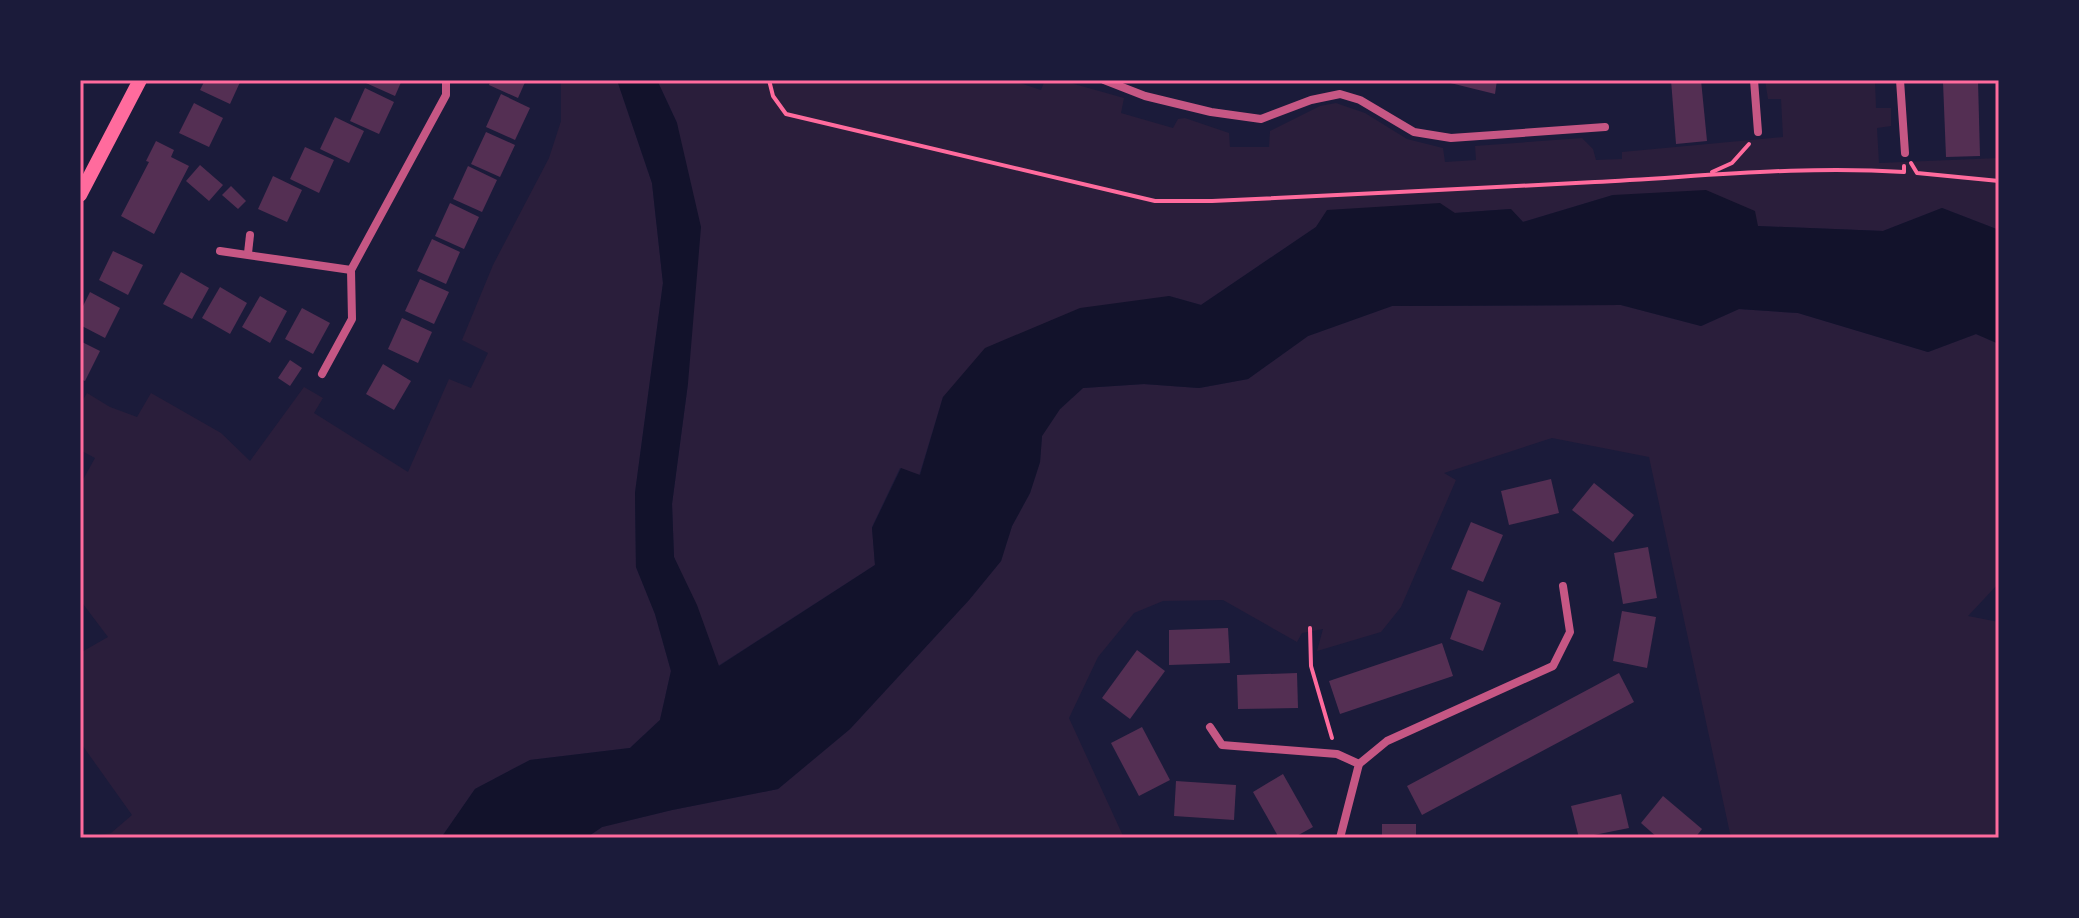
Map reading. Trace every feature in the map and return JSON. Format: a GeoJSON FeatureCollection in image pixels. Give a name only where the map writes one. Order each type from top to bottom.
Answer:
{"type":"FeatureCollection","features":[{"type":"Feature","properties":{"kind":"main road"},"geometry":{"type":"LineString","coordinates":[[80,195],[140,80]]}},
{"type":"Feature","properties":{"kind":"street"},"geometry":{"type":"LineString","coordinates":[[322,374],[352,319],[351,270],[446,95],[446,80]]}},
{"type":"Feature","properties":{"kind":"street"},"geometry":{"type":"LineString","coordinates":[[1104,80],[1145,96],[1211,112],[1261,119],[1311,100],[1340,94],[1360,100],[1414,132],[1451,138],[1605,127]]}},
{"type":"Feature","properties":{"kind":"street"},"geometry":{"type":"LineString","coordinates":[[1754,80],[1758,132]]}},
{"type":"Feature","properties":{"kind":"street"},"geometry":{"type":"LineString","coordinates":[[1900,80],[1905,153]]}},
{"type":"Feature","properties":{"kind":"street"},"geometry":{"type":"LineString","coordinates":[[248,253],[250,235]]}},
{"type":"Feature","properties":{"kind":"street"},"geometry":{"type":"LineString","coordinates":[[220,251],[351,270]]}},
{"type":"Feature","properties":{"kind":"street"},"geometry":{"type":"LineString","coordinates":[[1340,838],[1359,764],[1387,741],[1553,666],[1570,632],[1563,586]]}},
{"type":"Feature","properties":{"kind":"street"},"geometry":{"type":"LineString","coordinates":[[1210,727],[1222,745],[1337,754],[1359,764]]}},
{"type":"Feature","properties":{"kind":"path"},"geometry":{"type":"LineString","coordinates":[[769,80],[773,96],[786,114],[1155,201],[1212,201],[1582,183],[1710,173],[1854,168],[1904,172],[1905,153]]}},
{"type":"Feature","properties":{"kind":"path"},"geometry":{"type":"LineString","coordinates":[[1710,173],[1732,163],[1758,132]]}},
{"type":"Feature","properties":{"kind":"path"},"geometry":{"type":"LineString","coordinates":[[1905,153],[1917,173],[1999,181]]}},
{"type":"Feature","properties":{"kind":"path"},"geometry":{"type":"LineString","coordinates":[[1310,628],[1311,666],[1337,754]]}},
{"type":"Feature","properties":{"kind":"shaded area"},"geometry":{"type":"Polygon","coordinates":[[[561,80],[617,80],[652,183],[663,283],[635,493],[636,567],[655,614],[671,671],[660,720],[630,748],[530,760],[475,789],[441,838],[80,838],[111,833],[132,815],[80,742],[80,653],[108,637],[80,600],[80,485],[95,458],[80,450],[80,405],[87,393],[110,407],[137,417],[151,393],[221,433],[250,461],[304,387],[323,398],[314,413],[408,472],[449,379],[471,388],[488,353],[462,340],[493,265],[549,158],[561,121],[561,80]]]}},
{"type":"Feature","properties":{"kind":"shaded area"},"geometry":{"type":"Polygon","coordinates":[[[617,80],[657,80],[677,123],[701,227],[688,383],[672,504],[674,557],[697,605],[719,666],[875,565],[872,528],[901,468],[920,475],[943,397],[985,348],[1080,308],[1169,296],[1201,305],[1316,227],[1327,210],[1440,203],[1455,213],[1511,209],[1523,222],[1613,195],[1706,190],[1755,211],[1758,226],[1883,231],[1942,208],[1999,230],[1999,344],[1976,334],[1928,352],[1798,313],[1739,309],[1701,326],[1621,305],[1392,306],[1308,336],[1248,379],[1199,388],[1144,384],[1083,388],[1060,409],[1042,436],[1040,462],[1030,493],[1012,526],[1001,561],[850,729],[778,789],[602,827],[586,838],[441,838],[475,789],[530,760],[630,748],[660,720],[671,671],[655,614],[636,567],[635,493],[663,283],[652,183],[617,80]]]}},
{"type":"Feature","properties":{"kind":"shaded area"},"geometry":{"type":"Polygon","coordinates":[[[657,80],[1011,80],[1041,90],[1045,80],[1060,80],[1124,98],[1121,113],[1173,128],[1178,119],[1185,118],[1229,133],[1230,147],[1269,147],[1270,131],[1320,106],[1336,103],[1365,113],[1407,139],[1443,148],[1445,162],[1476,160],[1475,146],[1582,138],[1593,149],[1596,160],[1622,159],[1622,152],[1783,137],[1781,99],[1768,99],[1765,80],[1875,80],[1876,108],[1891,108],[1891,126],[1877,128],[1879,163],[1999,158],[1999,230],[1942,208],[1883,231],[1757,226],[1613,195],[1523,222],[1510,209],[1455,213],[1328,210],[1316,227],[1201,305],[1169,296],[943,397],[919,476],[900,468],[872,527],[875,565],[718,666],[674,557],[672,504],[688,383],[677,123],[657,80]]]}},
{"type":"Feature","properties":{"kind":"shaded area"},"geometry":{"type":"Polygon","coordinates":[[[1621,305],[1701,326],[1739,309],[1798,313],[1928,352],[1976,334],[1999,344],[1999,583],[1968,616],[1999,622],[1999,838],[1731,838],[1649,457],[1552,438],[1444,473],[1456,480],[1401,607],[1381,632],[1317,651],[1323,629],[1302,633],[1297,642],[1223,600],[1163,601],[1134,613],[1098,657],[1069,718],[1124,838],[586,838],[602,827],[778,789],[850,729],[1001,561],[1012,526],[1030,493],[1040,462],[1042,436],[1060,409],[1083,388],[1144,384],[1199,388],[1248,379],[1308,336],[1392,306],[1621,305]]]}},
{"type":"Feature","properties":{"kind":"building"},"geometry":{"type":"Polygon","coordinates":[[[205,80],[241,80],[230,104],[200,90],[205,80]]]}},
{"type":"Feature","properties":{"kind":"building"},"geometry":{"type":"Polygon","coordinates":[[[367,80],[402,80],[395,96],[366,83],[367,80]]]}},
{"type":"Feature","properties":{"kind":"building"},"geometry":{"type":"Polygon","coordinates":[[[491,80],[526,80],[518,98],[489,85],[491,80]]]}},
{"type":"Feature","properties":{"kind":"building"},"geometry":{"type":"Polygon","coordinates":[[[1438,80],[1497,80],[1495,94],[1438,80]]]}},
{"type":"Feature","properties":{"kind":"building"},"geometry":{"type":"Polygon","coordinates":[[[1671,80],[1701,80],[1707,141],[1676,144],[1671,80]]]}},
{"type":"Feature","properties":{"kind":"building"},"geometry":{"type":"Polygon","coordinates":[[[1978,81],[1980,156],[1946,157],[1943,82],[1978,81]]]}},
{"type":"Feature","properties":{"kind":"building"},"geometry":{"type":"Polygon","coordinates":[[[365,88],[394,102],[379,134],[350,121],[365,88]]]}},
{"type":"Feature","properties":{"kind":"building"},"geometry":{"type":"Polygon","coordinates":[[[501,94],[530,108],[515,140],[486,127],[501,94]]]}},
{"type":"Feature","properties":{"kind":"building"},"geometry":{"type":"Polygon","coordinates":[[[194,103],[223,118],[209,147],[179,133],[194,103]]]}},
{"type":"Feature","properties":{"kind":"building"},"geometry":{"type":"Polygon","coordinates":[[[335,117],[364,131],[349,163],[320,149],[335,117]]]}},
{"type":"Feature","properties":{"kind":"building"},"geometry":{"type":"Polygon","coordinates":[[[486,132],[515,145],[500,177],[471,164],[486,132]]]}},
{"type":"Feature","properties":{"kind":"building"},"geometry":{"type":"Polygon","coordinates":[[[156,141],[174,150],[171,157],[189,166],[154,234],[121,216],[149,162],[146,161],[156,141]]]}},
{"type":"Feature","properties":{"kind":"building"},"geometry":{"type":"Polygon","coordinates":[[[305,147],[334,160],[319,193],[290,179],[305,147]]]}},
{"type":"Feature","properties":{"kind":"building"},"geometry":{"type":"Polygon","coordinates":[[[200,165],[223,185],[209,201],[186,181],[200,165]]]}},
{"type":"Feature","properties":{"kind":"building"},"geometry":{"type":"Polygon","coordinates":[[[468,166],[497,180],[482,212],[453,199],[468,166]]]}},
{"type":"Feature","properties":{"kind":"building"},"geometry":{"type":"Polygon","coordinates":[[[273,176],[302,190],[287,222],[258,209],[273,176]]]}},
{"type":"Feature","properties":{"kind":"building"},"geometry":{"type":"Polygon","coordinates":[[[231,186],[246,201],[238,209],[222,195],[231,186]]]}},
{"type":"Feature","properties":{"kind":"building"},"geometry":{"type":"Polygon","coordinates":[[[450,203],[479,217],[464,249],[435,236],[450,203]]]}},
{"type":"Feature","properties":{"kind":"building"},"geometry":{"type":"Polygon","coordinates":[[[432,239],[460,252],[446,284],[417,271],[432,239]]]}},
{"type":"Feature","properties":{"kind":"building"},"geometry":{"type":"Polygon","coordinates":[[[113,251],[143,265],[128,295],[99,280],[113,251]]]}},
{"type":"Feature","properties":{"kind":"building"},"geometry":{"type":"Polygon","coordinates":[[[181,272],[209,288],[192,319],[163,304],[181,272]]]}},
{"type":"Feature","properties":{"kind":"building"},"geometry":{"type":"Polygon","coordinates":[[[420,279],[449,292],[434,324],[405,311],[420,279]]]}},
{"type":"Feature","properties":{"kind":"building"},"geometry":{"type":"Polygon","coordinates":[[[220,287],[247,303],[230,334],[202,318],[220,287]]]}},
{"type":"Feature","properties":{"kind":"building"},"geometry":{"type":"Polygon","coordinates":[[[90,292],[120,308],[105,338],[80,325],[80,312],[90,292]]]}},
{"type":"Feature","properties":{"kind":"building"},"geometry":{"type":"Polygon","coordinates":[[[260,296],[287,311],[270,343],[242,327],[260,296]]]}},
{"type":"Feature","properties":{"kind":"building"},"geometry":{"type":"Polygon","coordinates":[[[302,308],[330,323],[313,354],[285,339],[302,308]]]}},
{"type":"Feature","properties":{"kind":"building"},"geometry":{"type":"Polygon","coordinates":[[[402,318],[432,332],[418,363],[388,349],[402,318]]]}},
{"type":"Feature","properties":{"kind":"building"},"geometry":{"type":"Polygon","coordinates":[[[80,341],[100,351],[85,381],[80,379],[80,341]]]}},
{"type":"Feature","properties":{"kind":"building"},"geometry":{"type":"Polygon","coordinates":[[[290,360],[302,368],[290,386],[278,378],[290,360]]]}},
{"type":"Feature","properties":{"kind":"building"},"geometry":{"type":"Polygon","coordinates":[[[383,364],[411,381],[394,410],[366,394],[383,364]]]}},
{"type":"Feature","properties":{"kind":"building"},"geometry":{"type":"Polygon","coordinates":[[[1551,479],[1559,513],[1509,525],[1501,491],[1551,479]]]}},
{"type":"Feature","properties":{"kind":"building"},"geometry":{"type":"Polygon","coordinates":[[[1594,483],[1634,515],[1613,542],[1572,510],[1594,483]]]}},
{"type":"Feature","properties":{"kind":"building"},"geometry":{"type":"Polygon","coordinates":[[[1471,522],[1503,535],[1483,582],[1451,569],[1471,522]]]}},
{"type":"Feature","properties":{"kind":"building"},"geometry":{"type":"Polygon","coordinates":[[[1648,547],[1657,598],[1623,604],[1614,553],[1648,547]]]}},
{"type":"Feature","properties":{"kind":"building"},"geometry":{"type":"Polygon","coordinates":[[[1468,590],[1501,603],[1483,651],[1450,639],[1468,590]]]}},
{"type":"Feature","properties":{"kind":"building"},"geometry":{"type":"Polygon","coordinates":[[[1622,611],[1656,617],[1647,668],[1613,661],[1622,611]]]}},
{"type":"Feature","properties":{"kind":"building"},"geometry":{"type":"Polygon","coordinates":[[[1228,628],[1230,663],[1169,665],[1169,630],[1228,628]]]}},
{"type":"Feature","properties":{"kind":"building"},"geometry":{"type":"Polygon","coordinates":[[[1442,643],[1453,676],[1340,714],[1329,681],[1442,643]]]}},
{"type":"Feature","properties":{"kind":"building"},"geometry":{"type":"Polygon","coordinates":[[[1137,650],[1165,671],[1130,719],[1102,698],[1137,650]]]}},
{"type":"Feature","properties":{"kind":"building"},"geometry":{"type":"Polygon","coordinates":[[[1297,673],[1298,708],[1238,709],[1237,675],[1297,673]]]}},
{"type":"Feature","properties":{"kind":"building"},"geometry":{"type":"Polygon","coordinates":[[[1619,673],[1634,702],[1422,815],[1407,786],[1619,673]]]}},
{"type":"Feature","properties":{"kind":"building"},"geometry":{"type":"Polygon","coordinates":[[[1142,727],[1170,780],[1139,796],[1111,743],[1142,727]]]}},
{"type":"Feature","properties":{"kind":"building"},"geometry":{"type":"Polygon","coordinates":[[[1283,774],[1313,827],[1293,838],[1279,838],[1253,792],[1283,774]]]}},
{"type":"Feature","properties":{"kind":"building"},"geometry":{"type":"Polygon","coordinates":[[[1176,781],[1236,785],[1234,820],[1174,816],[1176,781]]]}},
{"type":"Feature","properties":{"kind":"building"},"geometry":{"type":"Polygon","coordinates":[[[1621,794],[1629,828],[1579,838],[1571,806],[1621,794]]]}},
{"type":"Feature","properties":{"kind":"building"},"geometry":{"type":"Polygon","coordinates":[[[1663,796],[1702,829],[1695,838],[1658,838],[1641,823],[1663,796]]]}},
{"type":"Feature","properties":{"kind":"building"},"geometry":{"type":"Polygon","coordinates":[[[1382,824],[1416,824],[1416,838],[1382,838],[1382,824]]]}}]}
